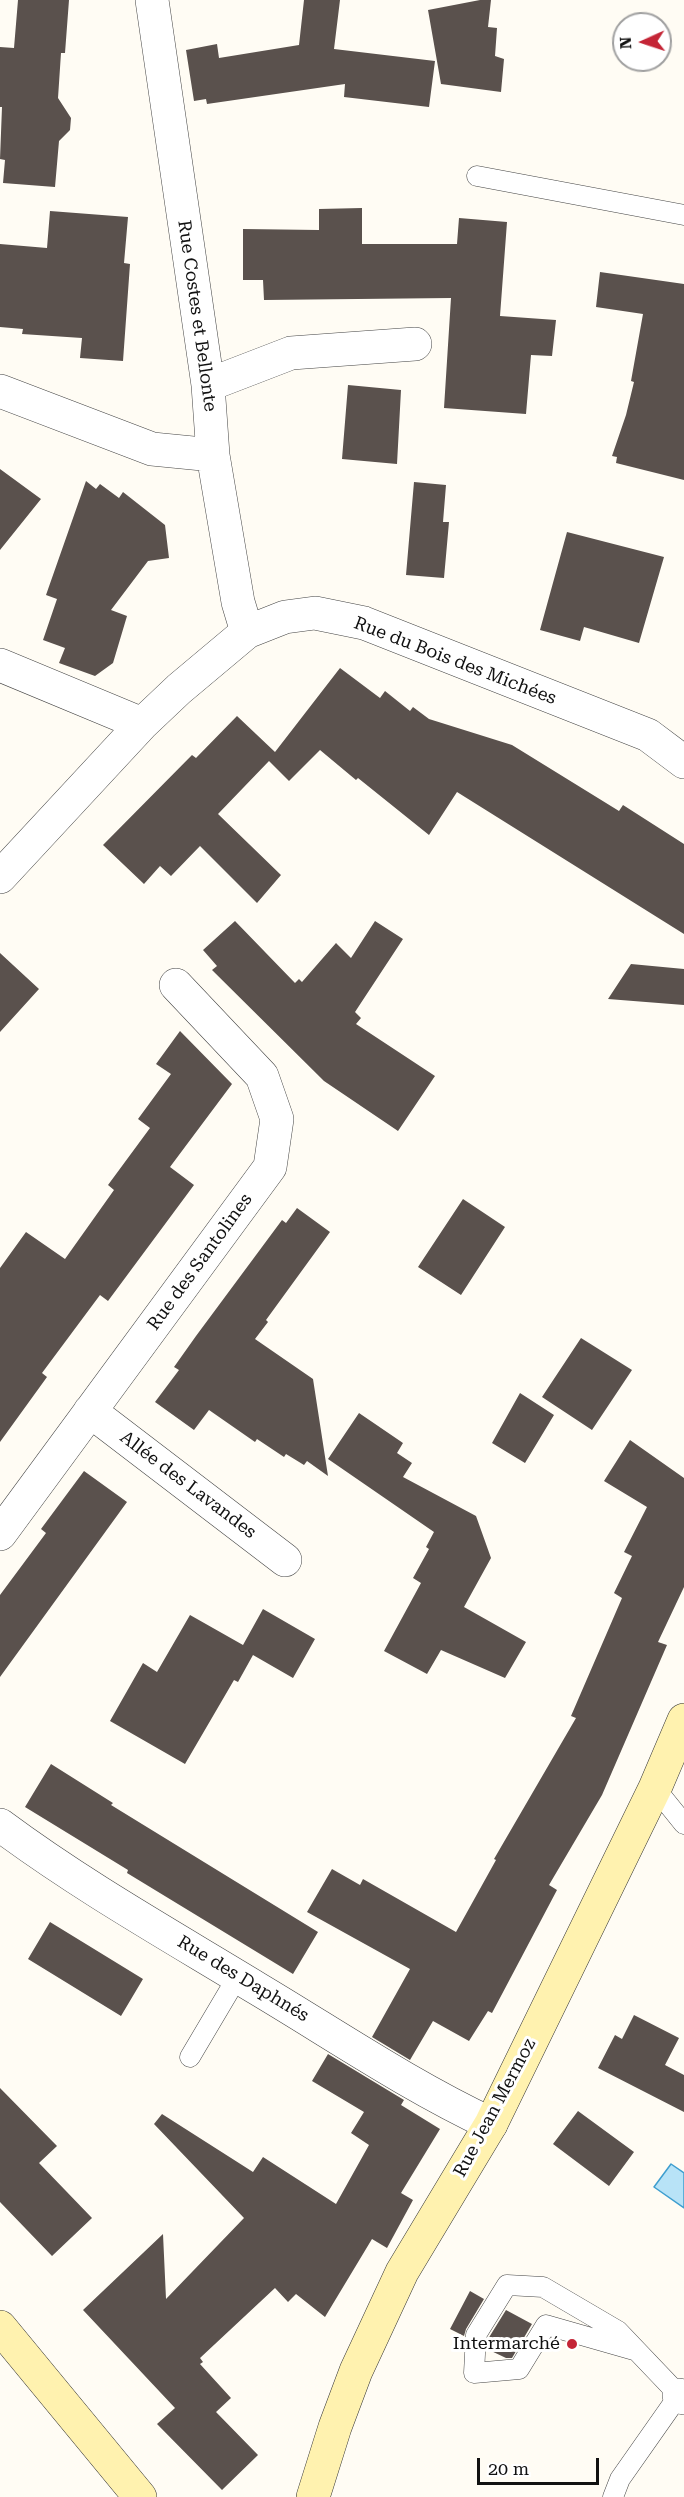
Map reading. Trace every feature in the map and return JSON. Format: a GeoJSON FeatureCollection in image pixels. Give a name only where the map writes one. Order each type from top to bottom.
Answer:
{"type":"FeatureCollection","features":[{"type":"Feature","properties":{"kind":"street","name":"Rue Costes et Bellonte"},"geometry":{"type":"LineString","coordinates":[[152,0],[208,385],[213,455],[238,602],[247,632]]}},
{"type":"Feature","properties":{"kind":"street"},"geometry":{"type":"LineString","coordinates":[[208,385],[291,353],[415,344]]}},
{"type":"Feature","properties":{"kind":"street"},"geometry":{"type":"LineString","coordinates":[[0,391],[152,449],[213,455]]}},
{"type":"Feature","properties":{"kind":"street","name":"Rue du Bois des Michées"},"geometry":{"type":"LineString","coordinates":[[0,877],[142,724],[179,689],[247,632],[285,617],[315,613],[364,623],[648,735],[684,762]]}},
{"type":"Feature","properties":{"kind":"street"},"geometry":{"type":"LineString","coordinates":[[0,665],[142,724]]}},
{"type":"Feature","properties":{"kind":"street","name":"Rue des Santolines"},"geometry":{"type":"LineString","coordinates":[[0,1534],[270,1167],[277,1119],[262,1076],[176,985]]}},
{"type":"Feature","properties":{"kind":"street","name":"Allée des Lavandes"},"geometry":{"type":"LineString","coordinates":[[90,1411],[285,1560]]}},
{"type":"Feature","properties":{"kind":"street","name":"Rue Jean Mermoz"},"geometry":{"type":"LineString","coordinates":[[313,2497],[356,2371],[402,2272],[491,2124],[655,1788],[684,1720]]}},
{"type":"Feature","properties":{"kind":"street","name":"Rue des Daphnés"},"geometry":{"type":"LineString","coordinates":[[0,1825],[45,1859],[238,1977],[445,2102],[491,2124]]}},
{"type":"Feature","properties":{"kind":"street"},"geometry":{"type":"LineString","coordinates":[[0,2327],[140,2497]]}},
{"type":"Feature","properties":{"kind":"lane"},"geometry":{"type":"LineString","coordinates":[[477,176],[684,215]]}},
{"type":"Feature","properties":{"kind":"lane"},"geometry":{"type":"LineString","coordinates":[[655,1788],[684,1824]]}},
{"type":"Feature","properties":{"kind":"lane"},"geometry":{"type":"LineString","coordinates":[[190,2057],[238,1977]]}},
{"type":"Feature","properties":{"kind":"lane"},"geometry":{"type":"LineString","coordinates":[[613,2497],[620,2479],[682,2397],[618,2331],[543,2287],[507,2285],[476,2335],[474,2373],[519,2369],[546,2325],[637,2351]]}},
{"type":"Feature","properties":{"kind":"water"},"geometry":{"type":"Polygon","coordinates":[[[671,2164],[684,2173],[684,2208],[654,2187],[671,2164]]]}},
{"type":"Feature","properties":{"kind":"building"},"geometry":{"type":"Polygon","coordinates":[[[18,0],[69,0],[65,53],[61,53],[58,98],[71,118],[70,130],[59,141],[55,187],[3,183],[5,160],[0,159],[2,107],[0,107],[0,47],[14,48],[18,0]]]}},
{"type":"Feature","properties":{"kind":"building"},"geometry":{"type":"Polygon","coordinates":[[[304,0],[340,0],[334,49],[435,61],[429,107],[344,97],[345,84],[207,104],[206,99],[194,101],[186,50],[217,44],[219,58],[299,45],[304,0]]]}},
{"type":"Feature","properties":{"kind":"building"},"geometry":{"type":"Polygon","coordinates":[[[491,0],[488,27],[497,28],[495,56],[504,59],[501,92],[441,84],[428,10],[491,0]]]}},
{"type":"Feature","properties":{"kind":"building"},"geometry":{"type":"Polygon","coordinates":[[[362,208],[362,244],[457,244],[459,218],[507,222],[500,316],[556,320],[552,356],[531,355],[526,414],[444,408],[451,298],[264,300],[263,280],[243,280],[243,229],[319,230],[319,209],[362,208]]]}},
{"type":"Feature","properties":{"kind":"building"},"geometry":{"type":"Polygon","coordinates":[[[50,211],[128,217],[124,263],[130,264],[123,361],[80,358],[82,338],[22,334],[23,329],[0,327],[0,244],[47,248],[50,211]]]}},
{"type":"Feature","properties":{"kind":"building"},"geometry":{"type":"Polygon","coordinates":[[[600,272],[684,284],[684,480],[616,463],[617,457],[612,456],[634,382],[631,381],[643,314],[596,307],[600,272]]]}},
{"type":"Feature","properties":{"kind":"building"},"geometry":{"type":"Polygon","coordinates":[[[348,385],[401,390],[397,464],[342,459],[348,385]]]}},
{"type":"Feature","properties":{"kind":"building"},"geometry":{"type":"Polygon","coordinates":[[[0,469],[41,499],[0,550],[0,469]]]}},
{"type":"Feature","properties":{"kind":"building"},"geometry":{"type":"Polygon","coordinates":[[[86,481],[96,489],[100,484],[119,498],[123,492],[165,525],[169,558],[148,561],[111,610],[127,616],[113,663],[95,676],[59,663],[65,648],[43,640],[57,599],[46,595],[86,481]]]}},
{"type":"Feature","properties":{"kind":"building"},"geometry":{"type":"Polygon","coordinates":[[[414,482],[446,485],[443,522],[449,522],[444,578],[406,575],[414,482]]]}},
{"type":"Feature","properties":{"kind":"building"},"geometry":{"type":"Polygon","coordinates":[[[567,532],[664,557],[639,643],[584,627],[580,641],[540,630],[567,532]]]}},
{"type":"Feature","properties":{"kind":"building"},"geometry":{"type":"Polygon","coordinates":[[[340,668],[380,698],[385,691],[410,711],[413,707],[429,719],[512,745],[619,811],[623,805],[684,844],[684,934],[457,792],[429,835],[320,750],[289,781],[269,761],[218,814],[281,875],[257,903],[200,846],[171,876],[160,866],[144,884],[103,845],[192,755],[196,758],[237,716],[275,752],[340,668]]]}},
{"type":"Feature","properties":{"kind":"building"},"geometry":{"type":"Polygon","coordinates":[[[235,921],[295,983],[299,979],[302,982],[336,943],[351,958],[375,921],[403,939],[355,1012],[361,1018],[356,1024],[435,1076],[398,1131],[324,1081],[212,970],[217,966],[203,950],[235,921]]]}},
{"type":"Feature","properties":{"kind":"building"},"geometry":{"type":"Polygon","coordinates":[[[0,953],[39,989],[0,1032],[0,953]]]}},
{"type":"Feature","properties":{"kind":"building"},"geometry":{"type":"Polygon","coordinates":[[[631,964],[684,969],[684,1005],[608,999],[631,964]]]}},
{"type":"Feature","properties":{"kind":"building"},"geometry":{"type":"Polygon","coordinates":[[[180,1031],[232,1084],[170,1167],[194,1185],[108,1301],[100,1295],[42,1373],[47,1377],[0,1442],[0,1268],[26,1232],[65,1259],[114,1190],[108,1185],[150,1128],[138,1119],[171,1074],[156,1064],[180,1031]]]}},
{"type":"Feature","properties":{"kind":"building"},"geometry":{"type":"Polygon","coordinates":[[[463,1199],[505,1227],[461,1295],[418,1267],[463,1199]]]}},
{"type":"Feature","properties":{"kind":"building"},"geometry":{"type":"Polygon","coordinates":[[[297,1208],[330,1232],[266,1320],[268,1322],[255,1339],[313,1379],[328,1476],[307,1461],[304,1465],[286,1454],[284,1457],[257,1439],[255,1442],[209,1410],[194,1430],[155,1402],[179,1370],[174,1367],[196,1336],[282,1220],[286,1223],[297,1208]]]}},
{"type":"Feature","properties":{"kind":"building"},"geometry":{"type":"Polygon","coordinates":[[[581,1338],[632,1370],[592,1430],[542,1397],[581,1338]]]}},
{"type":"Feature","properties":{"kind":"building"},"geometry":{"type":"Polygon","coordinates":[[[520,1393],[554,1415],[525,1463],[492,1443],[520,1393]]]}},
{"type":"Feature","properties":{"kind":"building"},"geometry":{"type":"Polygon","coordinates":[[[359,1413],[403,1443],[397,1453],[412,1463],[403,1477],[476,1516],[491,1558],[464,1607],[526,1642],[505,1678],[441,1650],[427,1674],[384,1651],[421,1583],[413,1578],[429,1549],[426,1547],[434,1532],[328,1459],[359,1413]]]}},
{"type":"Feature","properties":{"kind":"building"},"geometry":{"type":"Polygon","coordinates":[[[630,1440],[684,1478],[684,1587],[658,1642],[667,1645],[602,1795],[549,1885],[557,1890],[492,2013],[488,2011],[469,2041],[433,2021],[410,2060],[372,2037],[410,1969],[307,1912],[332,1869],[360,1885],[363,1879],[456,1932],[496,1860],[494,1859],[576,1718],[571,1716],[622,1598],[614,1593],[632,1556],[624,1552],[647,1507],[604,1481],[630,1440]]]}},
{"type":"Feature","properties":{"kind":"building"},"geometry":{"type":"Polygon","coordinates":[[[84,1471],[127,1502],[0,1677],[0,1595],[46,1533],[41,1529],[84,1471]]]}},
{"type":"Feature","properties":{"kind":"building"},"geometry":{"type":"Polygon","coordinates":[[[263,1609],[315,1639],[293,1678],[253,1655],[238,1682],[234,1680],[185,1764],[110,1721],[143,1663],[157,1672],[190,1615],[243,1645],[263,1609]]]}},
{"type":"Feature","properties":{"kind":"building"},"geometry":{"type":"Polygon","coordinates":[[[51,1764],[113,1803],[111,1805],[318,1932],[293,1974],[127,1873],[128,1870],[25,1807],[51,1764]]]}},
{"type":"Feature","properties":{"kind":"building"},"geometry":{"type":"Polygon","coordinates":[[[50,1922],[143,1979],[121,2016],[28,1959],[50,1922]]]}},
{"type":"Feature","properties":{"kind":"building"},"geometry":{"type":"Polygon","coordinates":[[[634,2015],[679,2038],[665,2065],[684,2075],[684,2112],[598,2068],[615,2035],[622,2039],[634,2015]]]}},
{"type":"Feature","properties":{"kind":"building"},"geometry":{"type":"Polygon","coordinates":[[[328,2054],[404,2100],[401,2105],[440,2129],[401,2193],[413,2200],[387,2248],[372,2239],[325,2317],[296,2294],[288,2302],[275,2288],[200,2358],[203,2362],[200,2364],[231,2398],[216,2412],[258,2455],[222,2490],[157,2424],[175,2408],[83,2310],[163,2234],[166,2299],[244,2218],[154,2124],[162,2114],[253,2172],[263,2157],[336,2204],[369,2145],[351,2133],[364,2112],[312,2081],[328,2054]]]}},
{"type":"Feature","properties":{"kind":"building"},"geometry":{"type":"Polygon","coordinates":[[[0,2088],[57,2146],[39,2163],[92,2218],[52,2256],[0,2202],[0,2088]]]}},
{"type":"Feature","properties":{"kind":"building"},"geometry":{"type":"Polygon","coordinates":[[[578,2111],[634,2152],[609,2186],[553,2144],[578,2111]]]}},
{"type":"Feature","properties":{"kind":"building"},"geometry":{"type":"Polygon","coordinates":[[[470,2291],[484,2299],[464,2336],[450,2329],[470,2291]]]}},
{"type":"Feature","properties":{"kind":"building"},"geometry":{"type":"Polygon","coordinates":[[[506,2310],[532,2324],[512,2358],[506,2358],[487,2349],[488,2339],[506,2310]]]}},
{"type":"Feature","properties":{"kind":"place","name":"Intermarché"},"geometry":{"type":"Point","coordinates":[572,2344]}}]}
